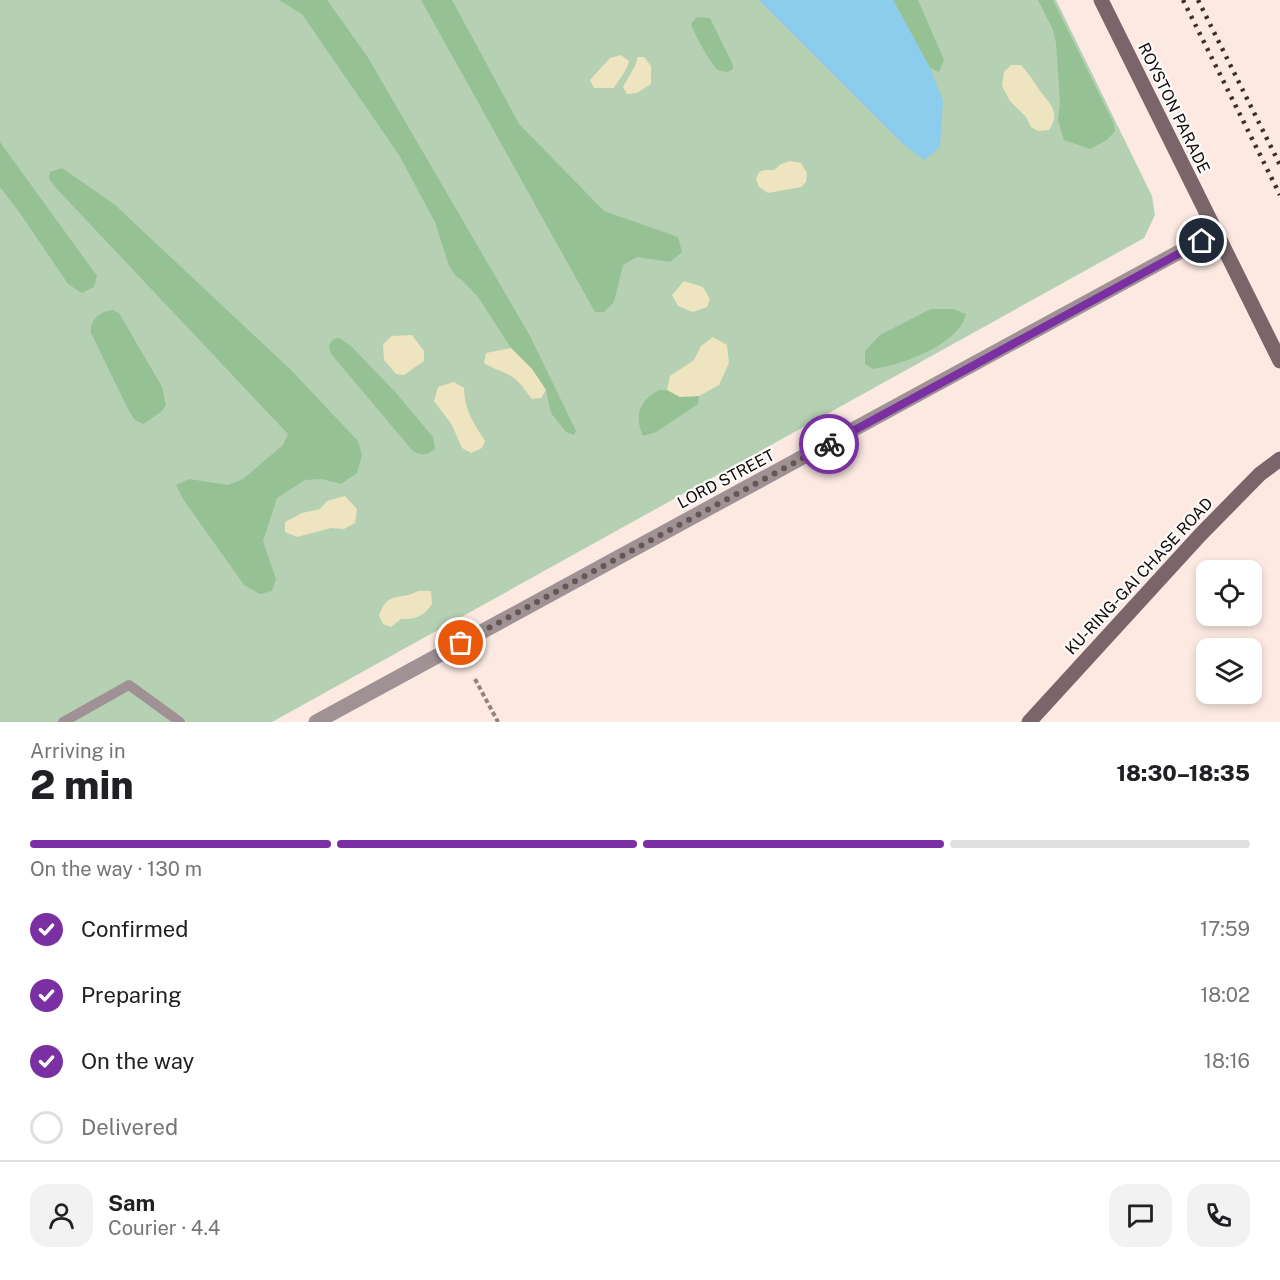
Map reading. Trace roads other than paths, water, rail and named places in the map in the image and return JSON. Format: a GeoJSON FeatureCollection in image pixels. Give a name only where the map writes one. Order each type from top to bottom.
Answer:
{"type":"FeatureCollection","features":[{"type":"Feature","properties":{"kind":"main road","name":"ROYSTON PARADE"},"geometry":{"type":"LineString","coordinates":[[1101,0],[1280,361]]}},
{"type":"Feature","properties":{"kind":"main road","name":"KU-RING-GAI CHASE ROAD"},"geometry":{"type":"LineString","coordinates":[[1029,722],[1202,534],[1260,474],[1280,459]]}},
{"type":"Feature","properties":{"kind":"street","name":"LORD STREET"},"geometry":{"type":"LineString","coordinates":[[316,722],[1216,232]]}},
{"type":"Feature","properties":{"kind":"lane"},"geometry":{"type":"LineString","coordinates":[[63,722],[129,685],[180,722]]}},
{"type":"Feature","properties":{"kind":"water"},"geometry":{"type":"Polygon","coordinates":[[[759,0],[893,0],[930,68],[943,101],[940,147],[924,160],[902,143],[759,0]]]}},
{"type":"Feature","properties":{"kind":"railway"},"geometry":{"type":"LineString","coordinates":[[1183,0],[1280,195]]}},
{"type":"Feature","properties":{"kind":"railway"},"geometry":{"type":"LineString","coordinates":[[1198,0],[1280,165]]}}]}
